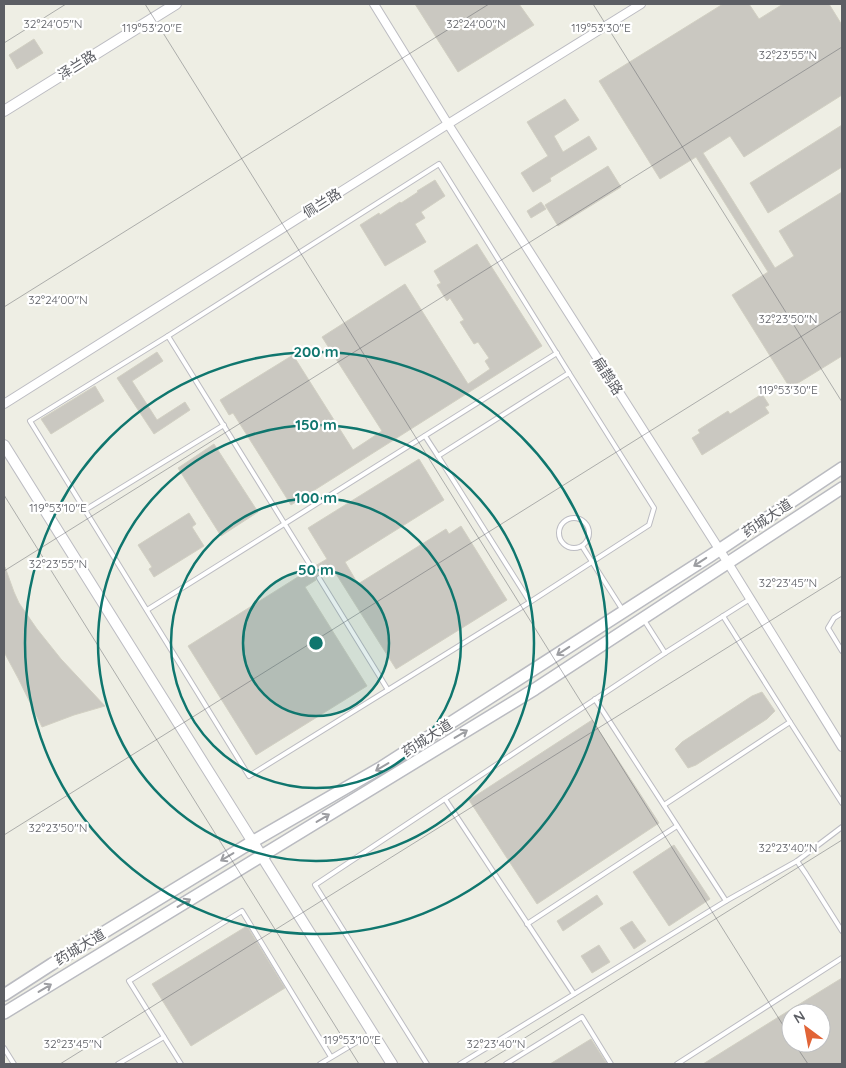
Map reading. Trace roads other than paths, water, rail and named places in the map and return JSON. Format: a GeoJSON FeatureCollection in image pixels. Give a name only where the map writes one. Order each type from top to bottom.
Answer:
{"type":"FeatureCollection","features":[{"type":"Feature","properties":{"kind":"main road","name":"药城大道"},"geometry":{"type":"LineString","coordinates":[[4,995],[252,842],[382,767],[719,550],[842,468]]}},
{"type":"Feature","properties":{"kind":"main road","name":"药城大道"},"geometry":{"type":"LineString","coordinates":[[4,1013],[535,689],[842,488]]}},
{"type":"Feature","properties":{"kind":"street","name":"泽兰路"},"geometry":{"type":"LineString","coordinates":[[4,111],[176,4]]}},
{"type":"Feature","properties":{"kind":"street","name":"扁鹊路"},"geometry":{"type":"LineString","coordinates":[[374,4],[448,124],[728,563],[842,747]]}},
{"type":"Feature","properties":{"kind":"street","name":"佩兰路"},"geometry":{"type":"LineString","coordinates":[[4,404],[641,4]]}},
{"type":"Feature","properties":{"kind":"street"},"geometry":{"type":"LineString","coordinates":[[4,446],[392,1064]]}},
{"type":"Feature","properties":{"kind":"lane"},"geometry":{"type":"LineString","coordinates":[[439,164],[654,508],[650,525],[530,602],[249,776],[30,421],[168,336],[439,164]]}},
{"type":"Feature","properties":{"kind":"lane"},"geometry":{"type":"LineString","coordinates":[[168,336],[312,568]]}},
{"type":"Feature","properties":{"kind":"lane"},"geometry":{"type":"LineString","coordinates":[[147,610],[557,353]]}},
{"type":"Feature","properties":{"kind":"lane"},"geometry":{"type":"LineString","coordinates":[[438,456],[569,374]]}},
{"type":"Feature","properties":{"kind":"lane"},"geometry":{"type":"LineString","coordinates":[[85,510],[224,425]]}},
{"type":"Feature","properties":{"kind":"lane"},"geometry":{"type":"LineString","coordinates":[[425,436],[530,602]]}},
{"type":"Feature","properties":{"kind":"lane"},"geometry":{"type":"LineString","coordinates":[[575,518],[584,521],[587,525],[589,534],[582,546],[573,548],[562,541],[560,527],[566,520],[575,518]]}},
{"type":"Feature","properties":{"kind":"lane"},"geometry":{"type":"LineString","coordinates":[[582,546],[624,611]]}},
{"type":"Feature","properties":{"kind":"lane"},"geometry":{"type":"LineString","coordinates":[[318,578],[388,690]]}},
{"type":"Feature","properties":{"kind":"lane"},"geometry":{"type":"LineString","coordinates":[[427,1064],[315,885],[595,699],[750,599]]}},
{"type":"Feature","properties":{"kind":"lane"},"geometry":{"type":"LineString","coordinates":[[842,613],[834,618],[828,628],[842,651]]}},
{"type":"Feature","properties":{"kind":"lane"},"geometry":{"type":"LineString","coordinates":[[723,616],[842,803]]}},
{"type":"Feature","properties":{"kind":"lane"},"geometry":{"type":"LineString","coordinates":[[643,618],[665,653]]}},
{"type":"Feature","properties":{"kind":"lane"},"geometry":{"type":"LineString","coordinates":[[595,699],[726,901]]}},
{"type":"Feature","properties":{"kind":"lane"},"geometry":{"type":"LineString","coordinates":[[664,805],[790,722]]}},
{"type":"Feature","properties":{"kind":"lane"},"geometry":{"type":"LineString","coordinates":[[445,799],[574,994]]}},
{"type":"Feature","properties":{"kind":"lane"},"geometry":{"type":"LineString","coordinates":[[528,924],[677,826]]}},
{"type":"Feature","properties":{"kind":"lane"},"geometry":{"type":"LineString","coordinates":[[460,1064],[726,901],[797,861],[842,827]]}},
{"type":"Feature","properties":{"kind":"lane"},"geometry":{"type":"LineString","coordinates":[[797,861],[842,931]]}},
{"type":"Feature","properties":{"kind":"lane"},"geometry":{"type":"LineString","coordinates":[[180,1064],[129,981],[242,911],[331,1058]]}},
{"type":"Feature","properties":{"kind":"lane"},"geometry":{"type":"LineString","coordinates":[[677,1064],[842,958]]}},
{"type":"Feature","properties":{"kind":"lane"},"geometry":{"type":"LineString","coordinates":[[506,1064],[582,1017],[611,1064]]}},
{"type":"Feature","properties":{"kind":"lane"},"geometry":{"type":"LineString","coordinates":[[320,1064],[372,1033]]}},
{"type":"Feature","properties":{"kind":"lane"},"geometry":{"type":"LineString","coordinates":[[118,1064],[164,1037]]}},
{"type":"Feature","properties":{"kind":"lane"},"geometry":{"type":"LineString","coordinates":[[4,1048],[14,1064]]}}]}
